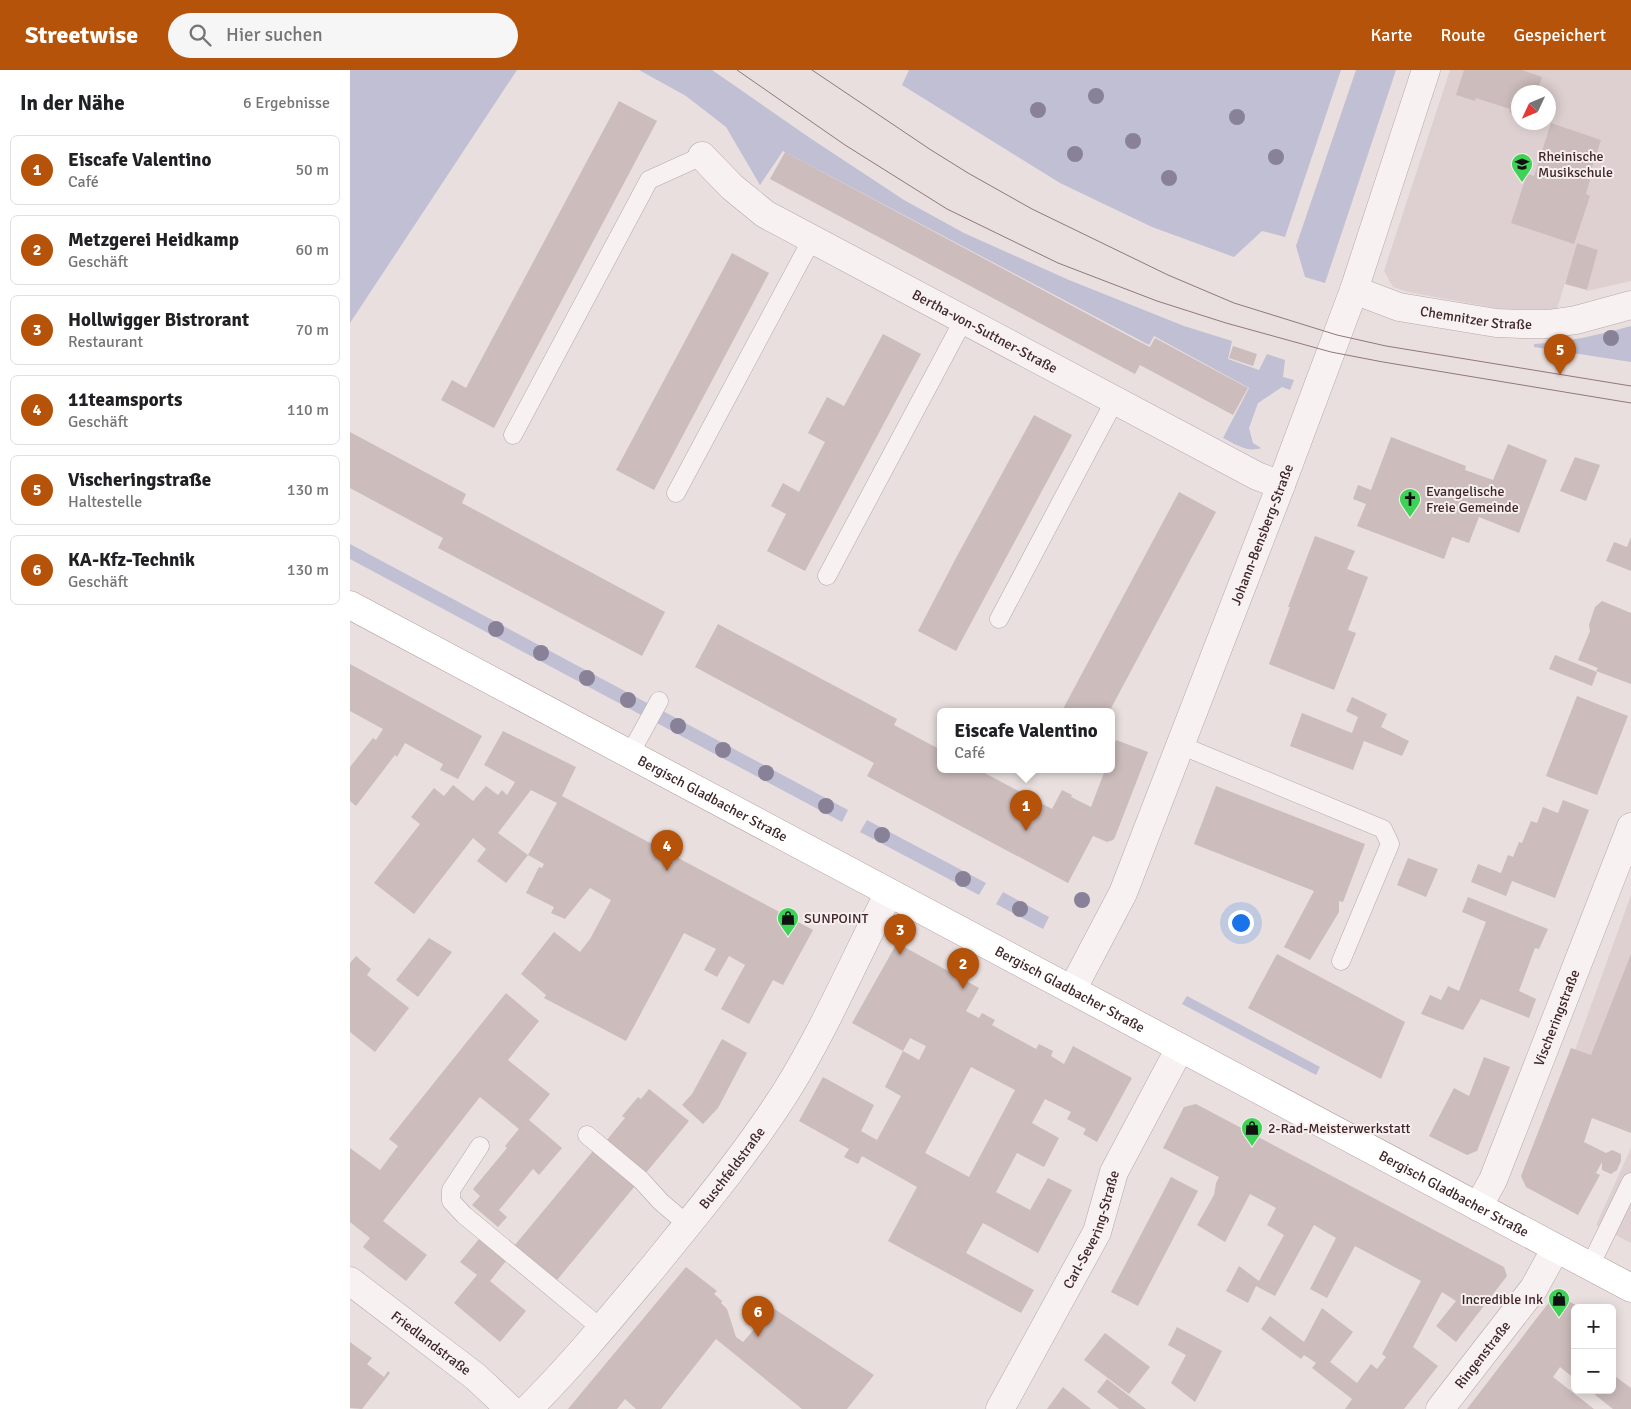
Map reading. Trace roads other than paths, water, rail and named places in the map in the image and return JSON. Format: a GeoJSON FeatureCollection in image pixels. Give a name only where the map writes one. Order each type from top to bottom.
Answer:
{"type":"FeatureCollection","features":[{"type":"Feature","properties":{"kind":"main road","name":"Bergisch Gladbacher Straße"},"geometry":{"type":"LineString","coordinates":[[350,605],[1631,1288]]}},
{"type":"Feature","properties":{"kind":"street","name":"Johann-Bensberg-Straße"},"geometry":{"type":"LineString","coordinates":[[1072,990],[1123,894],[1281,485],[1354,290],[1426,70]]}},
{"type":"Feature","properties":{"kind":"street","name":"Bertha-von-Suttner-Straße"},"geometry":{"type":"LineString","coordinates":[[702,156],[732,187],[765,214],[1257,476],[1281,485]]}},
{"type":"Feature","properties":{"kind":"street","name":"Chemnitzer Straße"},"geometry":{"type":"LineString","coordinates":[[1354,290],[1399,307],[1496,322],[1522,324],[1548,324],[1576,320],[1631,305]]}},
{"type":"Feature","properties":{"kind":"street","name":"Vischeringstraße"},"geometry":{"type":"LineString","coordinates":[[1478,1207],[1493,1180],[1631,827]]}},
{"type":"Feature","properties":{"kind":"street","name":"Buschfeldstraße"},"geometry":{"type":"LineString","coordinates":[[528,1409],[562,1375],[602,1329],[688,1225],[764,1125],[788,1088],[889,893]]}},
{"type":"Feature","properties":{"kind":"street","name":"Carl-Severing-Straße"},"geometry":{"type":"LineString","coordinates":[[1000,1409],[1097,1232],[1114,1172],[1180,1048]]}},
{"type":"Feature","properties":{"kind":"street","name":"Ringenstraße"},"geometry":{"type":"LineString","coordinates":[[1440,1409],[1534,1288],[1556,1248]]}},
{"type":"Feature","properties":{"kind":"street","name":"Friedlandstraße"},"geometry":{"type":"LineString","coordinates":[[350,1281],[476,1376],[510,1409]]}},
{"type":"Feature","properties":{"kind":"lane"},"geometry":{"type":"LineString","coordinates":[[513,435],[649,180],[702,156]]}},
{"type":"Feature","properties":{"kind":"lane"},"geometry":{"type":"LineString","coordinates":[[676,493],[812,239]]}},
{"type":"Feature","properties":{"kind":"lane"},"geometry":{"type":"LineString","coordinates":[[827,576],[964,320]]}},
{"type":"Feature","properties":{"kind":"lane"},"geometry":{"type":"LineString","coordinates":[[999,619],[1115,400]]}},
{"type":"Feature","properties":{"kind":"lane"},"geometry":{"type":"LineString","coordinates":[[630,754],[659,701]]}},
{"type":"Feature","properties":{"kind":"lane"},"geometry":{"type":"LineString","coordinates":[[1180,745],[1383,828],[1390,844],[1341,961]]}},
{"type":"Feature","properties":{"kind":"lane"},"geometry":{"type":"LineString","coordinates":[[587,1135],[641,1180],[661,1202],[688,1225]]}},
{"type":"Feature","properties":{"kind":"lane"},"geometry":{"type":"LineString","coordinates":[[480,1146],[451,1190],[451,1201],[464,1215],[602,1329]]}},
{"type":"Feature","properties":{"kind":"lane"},"geometry":{"type":"LineString","coordinates":[[1590,1266],[1631,1182]]}},
{"type":"Feature","properties":{"kind":"tram line"},"geometry":{"type":"LineString","coordinates":[[737,70],[845,145],[947,209],[1058,263],[1157,301],[1226,323],[1331,352],[1631,403]]}},
{"type":"Feature","properties":{"kind":"tram line"},"geometry":{"type":"LineString","coordinates":[[812,70],[931,150],[1032,209],[1168,275],[1234,303],[1337,335],[1386,346],[1631,386]]}},
{"type":"Feature","properties":{"kind":"place","name":"Rheinische Musikschule"},"geometry":{"type":"Point","coordinates":[1522,183]}},
{"type":"Feature","properties":{"kind":"place","name":"Vischeringstraße"},"geometry":{"type":"Point","coordinates":[1560,375]}},
{"type":"Feature","properties":{"kind":"place","name":"Evangelische Freie Gemeinde"},"geometry":{"type":"Point","coordinates":[1410,518]}},
{"type":"Feature","properties":{"kind":"place","name":"Eiscafe Valentino"},"geometry":{"type":"Point","coordinates":[1026,831]}},
{"type":"Feature","properties":{"kind":"place","name":"11teamsports"},"geometry":{"type":"Point","coordinates":[667,871]}},
{"type":"Feature","properties":{"kind":"place","name":"SUNPOINT"},"geometry":{"type":"Point","coordinates":[788,937]}},
{"type":"Feature","properties":{"kind":"place","name":"Hollwigger Bistrorant"},"geometry":{"type":"Point","coordinates":[900,955]}},
{"type":"Feature","properties":{"kind":"place","name":"Metzgerei Heidkamp"},"geometry":{"type":"Point","coordinates":[963,989]}},
{"type":"Feature","properties":{"kind":"place","name":"2-Rad-Meisterwerkstatt"},"geometry":{"type":"Point","coordinates":[1252,1147]}},
{"type":"Feature","properties":{"kind":"place","name":"Incredible Ink"},"geometry":{"type":"Point","coordinates":[1559,1318]}},
{"type":"Feature","properties":{"kind":"place","name":"KA-Kfz-Technik"},"geometry":{"type":"Point","coordinates":[758,1337]}}]}
